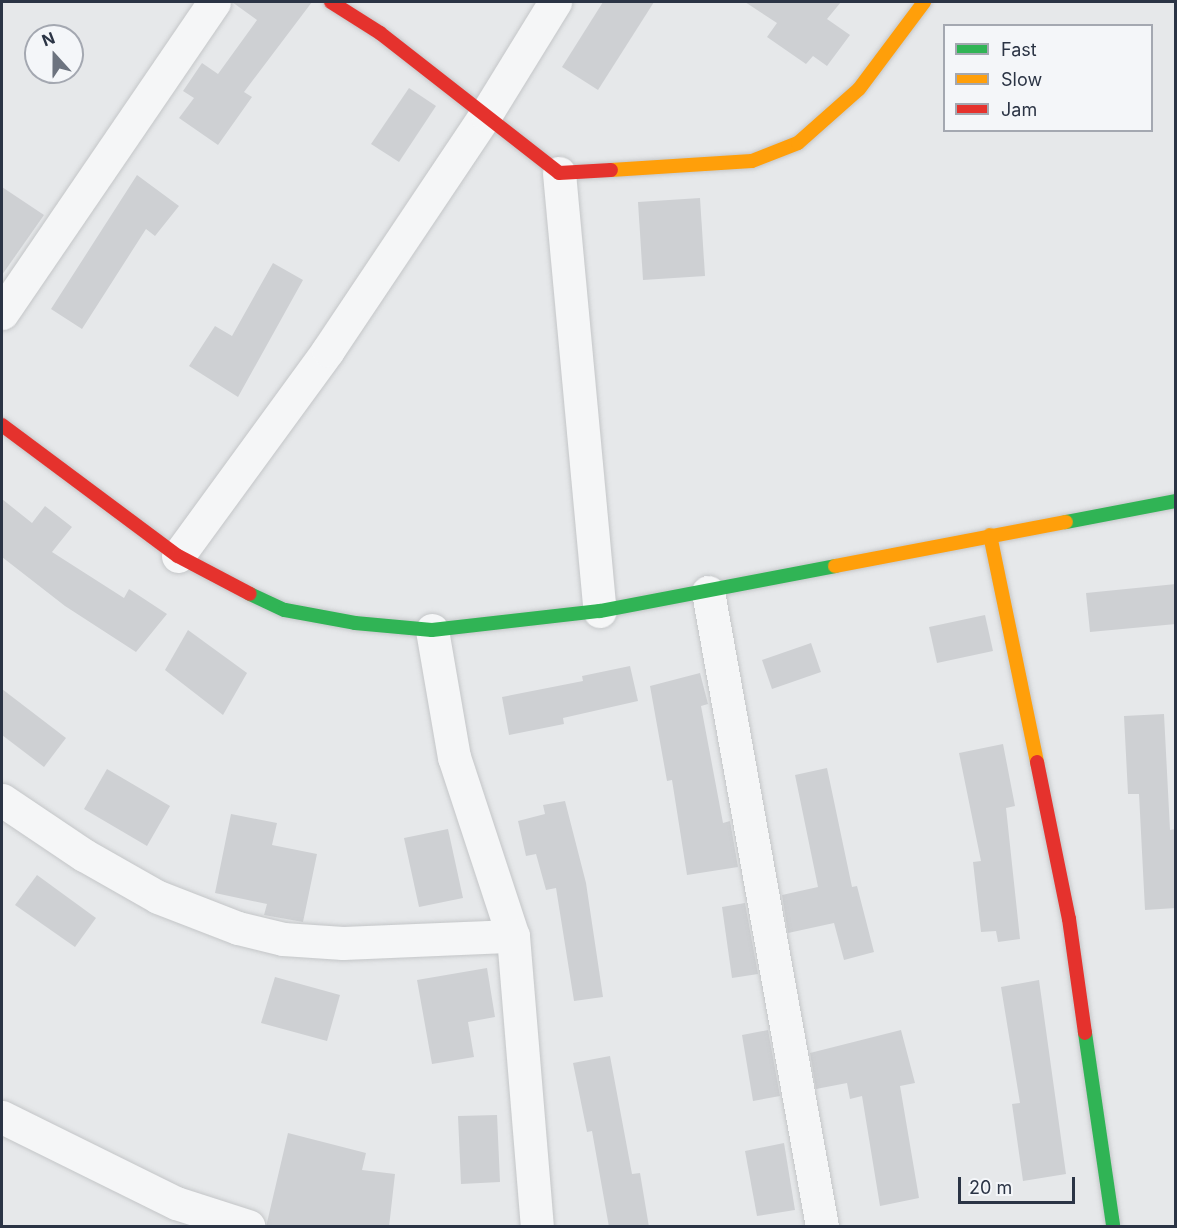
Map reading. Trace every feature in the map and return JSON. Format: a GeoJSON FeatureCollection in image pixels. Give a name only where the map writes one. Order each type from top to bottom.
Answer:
{"type":"FeatureCollection","features":[{"type":"Feature","properties":{"kind":"street"},"geometry":{"type":"LineString","coordinates":[[2,314],[214,2]]}},
{"type":"Feature","properties":{"kind":"street"},"geometry":{"type":"LineString","coordinates":[[331,2],[380,33],[559,173],[752,160],[798,143],[859,89],[924,2]]}},
{"type":"Feature","properties":{"kind":"street"},"geometry":{"type":"LineString","coordinates":[[178,556],[328,350],[486,114],[555,2]]}},
{"type":"Feature","properties":{"kind":"street"},"geometry":{"type":"LineString","coordinates":[[559,173],[600,611]]}},
{"type":"Feature","properties":{"kind":"street"},"geometry":{"type":"LineString","coordinates":[[2,425],[178,556],[285,610],[355,623],[432,630],[600,611],[1176,501]]}},
{"type":"Feature","properties":{"kind":"street"},"geometry":{"type":"LineString","coordinates":[[990,536],[1069,919],[1113,1227]]}},
{"type":"Feature","properties":{"kind":"street"},"geometry":{"type":"LineString","coordinates":[[708,592],[822,1227]]}},
{"type":"Feature","properties":{"kind":"street"},"geometry":{"type":"LineString","coordinates":[[432,630],[453,757],[513,936],[534,1226]]}},
{"type":"Feature","properties":{"kind":"street"},"geometry":{"type":"LineString","coordinates":[[2,800],[84,855],[158,897],[238,928],[283,939],[343,943],[513,936]]}},
{"type":"Feature","properties":{"kind":"street"},"geometry":{"type":"LineString","coordinates":[[2,1117],[176,1203],[248,1227]]}},
{"type":"Feature","properties":{"kind":"building"},"geometry":{"type":"Polygon","coordinates":[[[232,2],[312,2],[244,92],[252,97],[218,145],[179,118],[194,98],[183,91],[202,63],[218,74],[257,20],[232,2]]]}},
{"type":"Feature","properties":{"kind":"building"},"geometry":{"type":"Polygon","coordinates":[[[603,2],[654,2],[598,90],[562,67],[603,2]]]}},
{"type":"Feature","properties":{"kind":"building"},"geometry":{"type":"Polygon","coordinates":[[[745,2],[841,2],[827,19],[850,35],[827,66],[813,56],[806,64],[767,37],[777,23],[745,2]]]}},
{"type":"Feature","properties":{"kind":"building"},"geometry":{"type":"Polygon","coordinates":[[[409,88],[436,106],[399,162],[371,144],[409,88]]]}},
{"type":"Feature","properties":{"kind":"building"},"geometry":{"type":"Polygon","coordinates":[[[137,175],[179,206],[155,236],[146,229],[82,329],[51,309],[137,175]]]}},
{"type":"Feature","properties":{"kind":"building"},"geometry":{"type":"Polygon","coordinates":[[[2,187],[44,215],[2,275],[2,187]]]}},
{"type":"Feature","properties":{"kind":"building"},"geometry":{"type":"Polygon","coordinates":[[[700,198],[705,276],[643,280],[638,202],[700,198]]]}},
{"type":"Feature","properties":{"kind":"building"},"geometry":{"type":"Polygon","coordinates":[[[273,263],[303,280],[238,397],[189,366],[215,326],[232,336],[273,263]]]}},
{"type":"Feature","properties":{"kind":"building"},"geometry":{"type":"Polygon","coordinates":[[[2,499],[32,523],[45,506],[72,527],[52,552],[124,598],[129,589],[167,614],[136,652],[65,606],[2,557],[2,499]]]}},
{"type":"Feature","properties":{"kind":"building"},"geometry":{"type":"Polygon","coordinates":[[[1176,584],[1176,624],[1090,632],[1086,593],[1176,584]]]}},
{"type":"Feature","properties":{"kind":"building"},"geometry":{"type":"Polygon","coordinates":[[[985,615],[993,651],[937,663],[929,627],[985,615]]]}},
{"type":"Feature","properties":{"kind":"building"},"geometry":{"type":"Polygon","coordinates":[[[188,630],[247,673],[223,715],[165,670],[188,630]]]}},
{"type":"Feature","properties":{"kind":"building"},"geometry":{"type":"Polygon","coordinates":[[[811,643],[821,672],[772,689],[762,660],[811,643]]]}},
{"type":"Feature","properties":{"kind":"building"},"geometry":{"type":"Polygon","coordinates":[[[630,666],[638,701],[563,718],[564,724],[509,735],[502,697],[583,681],[582,676],[630,666]]]}},
{"type":"Feature","properties":{"kind":"building"},"geometry":{"type":"Polygon","coordinates":[[[700,673],[708,704],[701,706],[723,823],[730,821],[738,867],[687,875],[672,780],[667,781],[650,686],[700,673]]]}},
{"type":"Feature","properties":{"kind":"building"},"geometry":{"type":"Polygon","coordinates":[[[2,689],[66,738],[44,767],[2,735],[2,689]]]}},
{"type":"Feature","properties":{"kind":"building"},"geometry":{"type":"Polygon","coordinates":[[[1164,714],[1170,830],[1176,829],[1176,908],[1145,910],[1139,794],[1128,794],[1124,716],[1164,714]]]}},
{"type":"Feature","properties":{"kind":"building"},"geometry":{"type":"Polygon","coordinates":[[[1003,744],[1015,806],[1006,808],[1020,939],[998,942],[996,931],[981,932],[973,862],[981,861],[959,753],[1003,744]]]}},
{"type":"Feature","properties":{"kind":"building"},"geometry":{"type":"Polygon","coordinates":[[[827,768],[852,887],[857,886],[874,952],[844,960],[834,923],[788,933],[782,895],[818,887],[795,775],[827,768]]]}},
{"type":"Feature","properties":{"kind":"building"},"geometry":{"type":"Polygon","coordinates":[[[107,769],[170,806],[147,846],[84,809],[107,769]]]}},
{"type":"Feature","properties":{"kind":"building"},"geometry":{"type":"Polygon","coordinates":[[[565,801],[586,883],[603,997],[574,1001],[556,888],[546,890],[536,854],[526,856],[518,821],[545,814],[543,805],[565,801]]]}},
{"type":"Feature","properties":{"kind":"building"},"geometry":{"type":"Polygon","coordinates":[[[231,814],[277,823],[272,845],[317,854],[303,922],[264,915],[267,904],[215,893],[231,814]]]}},
{"type":"Feature","properties":{"kind":"building"},"geometry":{"type":"Polygon","coordinates":[[[448,829],[463,898],[419,907],[404,838],[448,829]]]}},
{"type":"Feature","properties":{"kind":"building"},"geometry":{"type":"Polygon","coordinates":[[[37,875],[96,918],[75,947],[15,905],[37,875]]]}},
{"type":"Feature","properties":{"kind":"building"},"geometry":{"type":"Polygon","coordinates":[[[745,903],[758,974],[732,978],[722,907],[745,903]]]}},
{"type":"Feature","properties":{"kind":"building"},"geometry":{"type":"Polygon","coordinates":[[[487,968],[495,1017],[468,1022],[474,1057],[432,1064],[417,980],[487,968]]]}},
{"type":"Feature","properties":{"kind":"building"},"geometry":{"type":"Polygon","coordinates":[[[275,977],[340,995],[327,1041],[261,1023],[275,977]]]}},
{"type":"Feature","properties":{"kind":"building"},"geometry":{"type":"Polygon","coordinates":[[[1039,980],[1066,1174],[1023,1181],[1012,1104],[1020,1103],[1001,987],[1039,980]]]}},
{"type":"Feature","properties":{"kind":"building"},"geometry":{"type":"Polygon","coordinates":[[[768,1030],[780,1096],[753,1101],[742,1035],[768,1030]]]}},
{"type":"Feature","properties":{"kind":"building"},"geometry":{"type":"Polygon","coordinates":[[[901,1030],[915,1083],[900,1086],[919,1198],[880,1206],[862,1096],[850,1099],[847,1083],[816,1089],[810,1053],[901,1030]]]}},
{"type":"Feature","properties":{"kind":"building"},"geometry":{"type":"Polygon","coordinates":[[[610,1056],[632,1174],[640,1173],[649,1227],[609,1227],[592,1131],[587,1132],[573,1063],[610,1056]]]}},
{"type":"Feature","properties":{"kind":"building"},"geometry":{"type":"Polygon","coordinates":[[[497,1115],[500,1182],[461,1184],[458,1116],[497,1115]]]}},
{"type":"Feature","properties":{"kind":"building"},"geometry":{"type":"Polygon","coordinates":[[[288,1133],[366,1153],[362,1170],[395,1174],[389,1227],[266,1227],[288,1133]]]}},
{"type":"Feature","properties":{"kind":"building"},"geometry":{"type":"Polygon","coordinates":[[[784,1143],[795,1210],[757,1216],[745,1151],[784,1143]]]}},
{"type":"Feature","properties":{"kind":"traffic: fast"},"geometry":{"type":"LineString","coordinates":[[1066,522],[1176,501]]}},
{"type":"Feature","properties":{"kind":"traffic: fast"},"geometry":{"type":"LineString","coordinates":[[250,594],[285,610],[355,623],[432,630],[600,611],[835,566]]}},
{"type":"Feature","properties":{"kind":"traffic: fast"},"geometry":{"type":"LineString","coordinates":[[1085,1033],[1113,1226]]}},
{"type":"Feature","properties":{"kind":"traffic: slow"},"geometry":{"type":"LineString","coordinates":[[611,170],[752,161],[798,143],[859,89],[924,2]]}},
{"type":"Feature","properties":{"kind":"traffic: slow"},"geometry":{"type":"LineString","coordinates":[[835,566],[1066,522]]}},
{"type":"Feature","properties":{"kind":"traffic: slow"},"geometry":{"type":"LineString","coordinates":[[990,535],[1037,762]]}},
{"type":"Feature","properties":{"kind":"traffic: jam"},"geometry":{"type":"LineString","coordinates":[[331,2],[380,33],[559,173],[611,170]]}},
{"type":"Feature","properties":{"kind":"traffic: jam"},"geometry":{"type":"LineString","coordinates":[[2,425],[178,556],[250,594]]}},
{"type":"Feature","properties":{"kind":"traffic: jam"},"geometry":{"type":"LineString","coordinates":[[1037,762],[1069,919],[1085,1033]]}}]}
